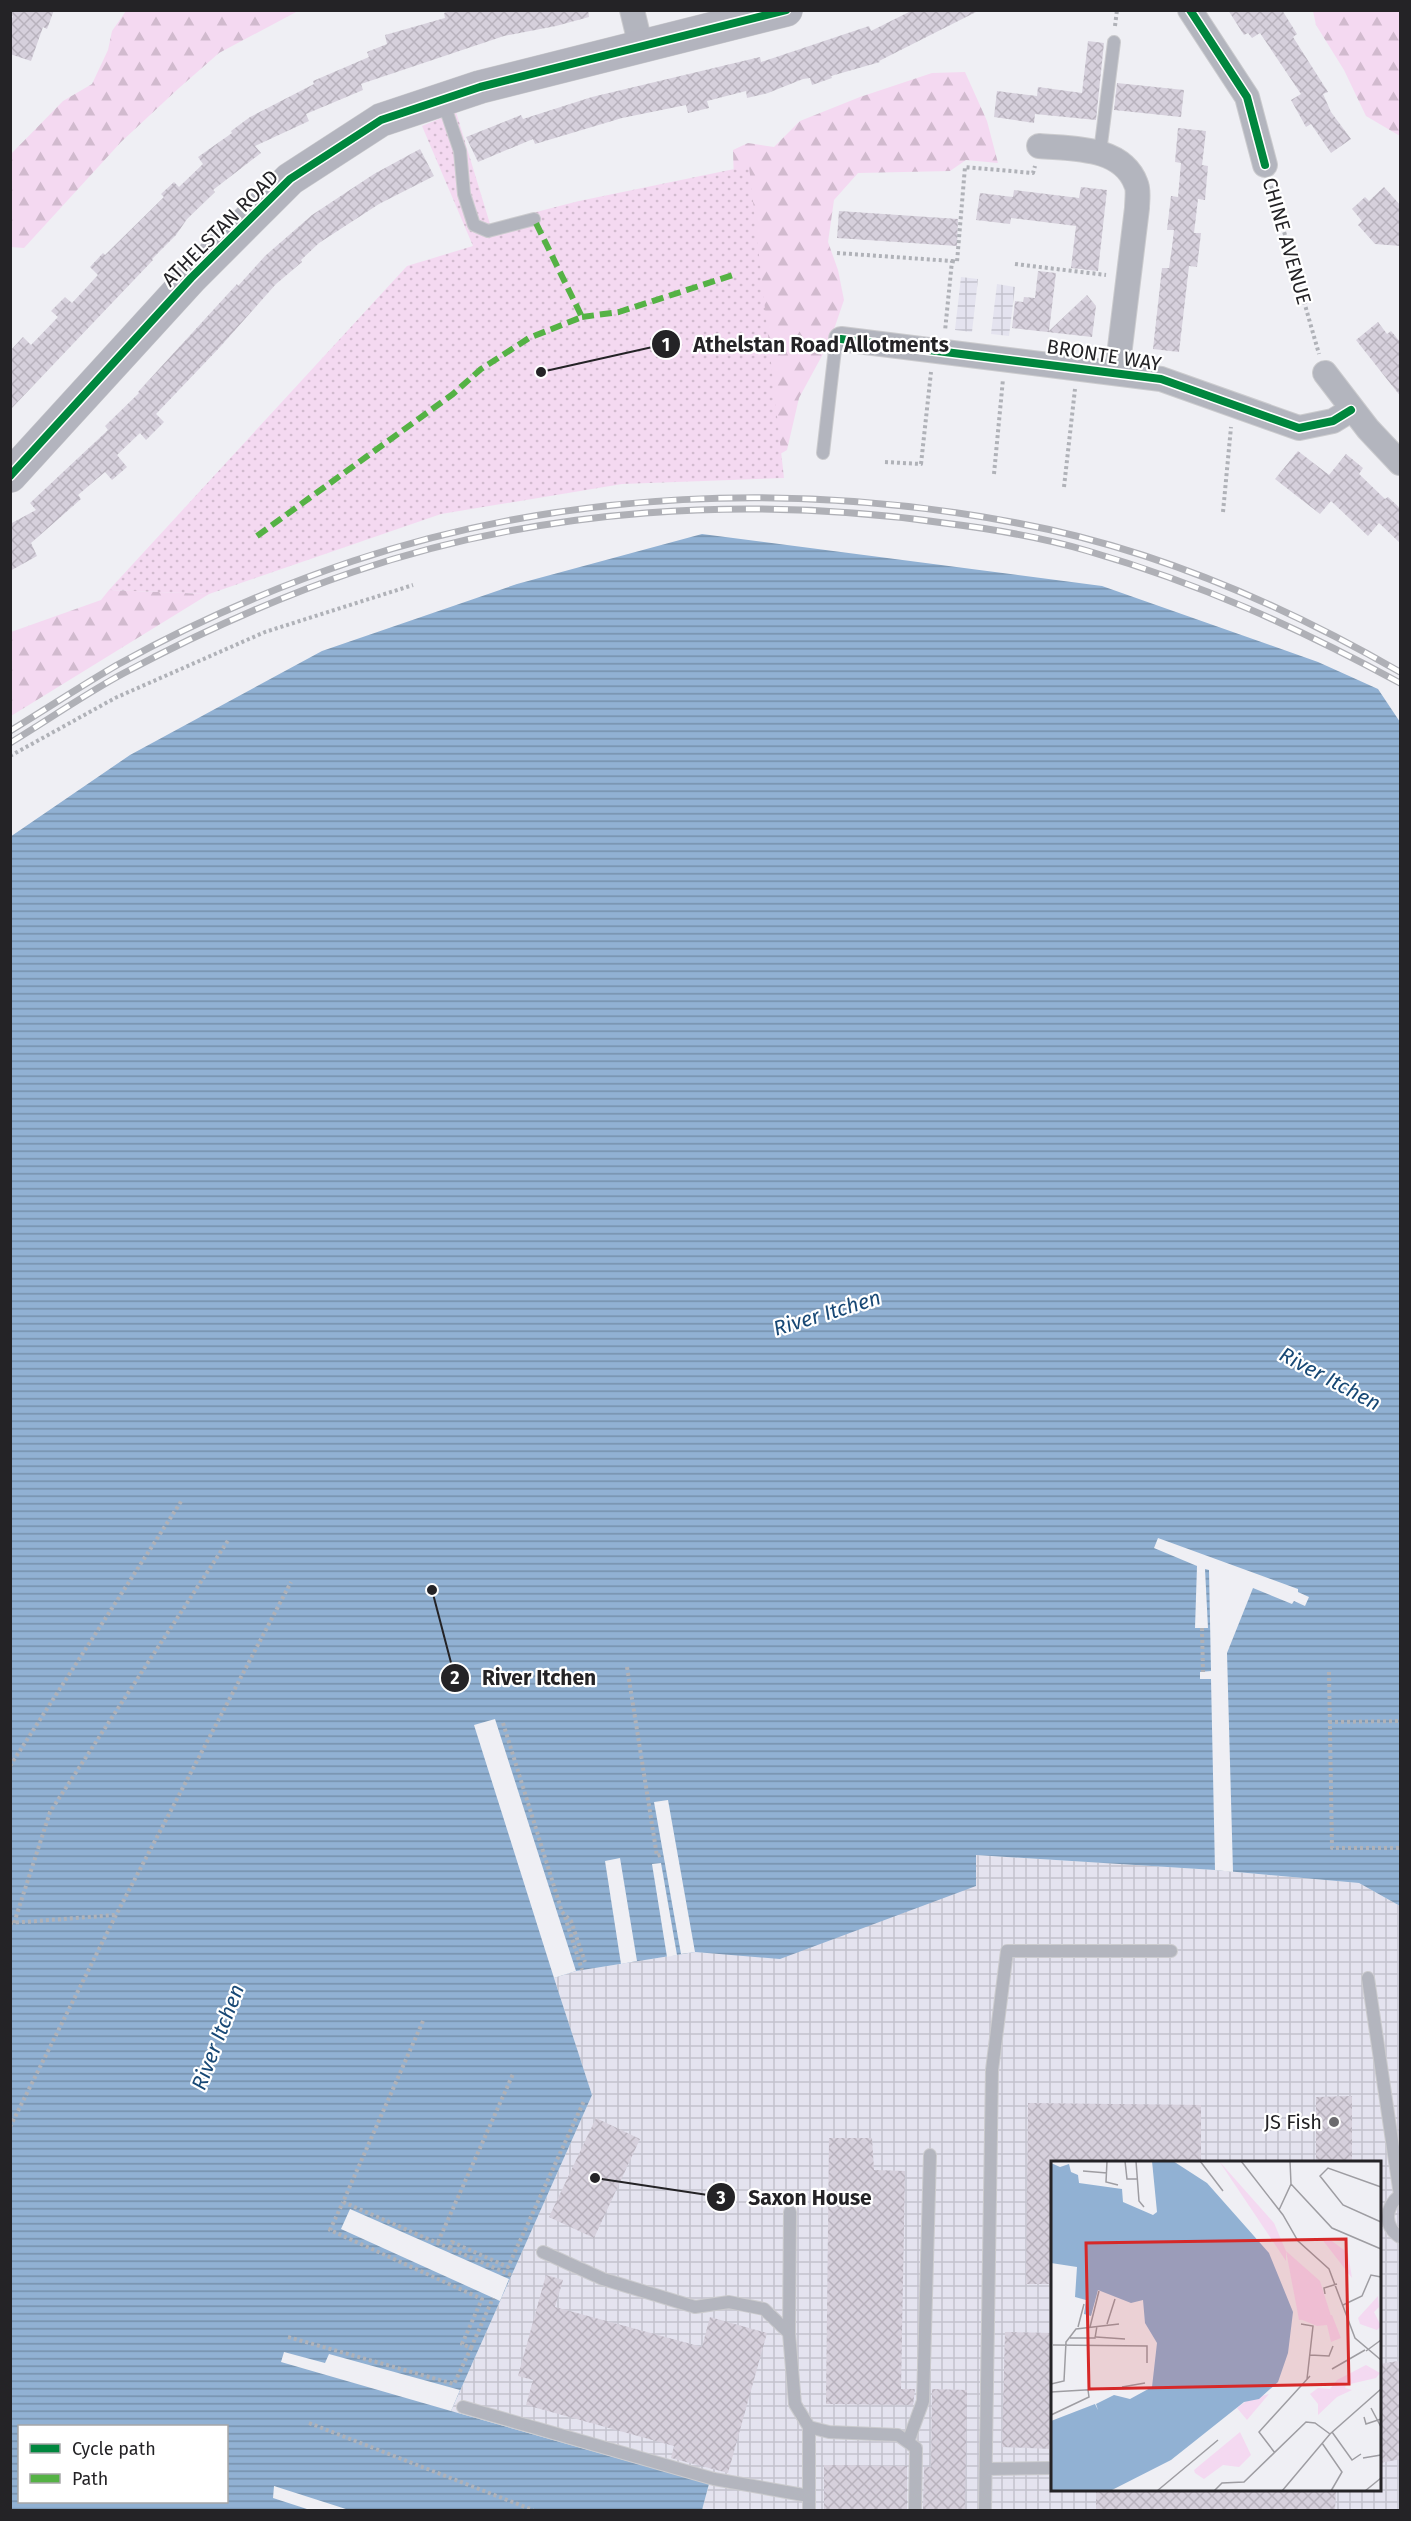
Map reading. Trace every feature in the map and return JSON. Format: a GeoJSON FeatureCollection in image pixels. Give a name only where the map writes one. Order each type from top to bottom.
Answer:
{"type":"FeatureCollection","features":[{"type":"Feature","properties":{"kind":"street"},"geometry":{"type":"LineString","coordinates":[[632,10],[641,47]]}},
{"type":"Feature","properties":{"kind":"street","name":"ATHELSTAN ROAD"},"geometry":{"type":"LineString","coordinates":[[10,476],[191,278],[290,179],[381,120],[480,87],[786,10]]}},
{"type":"Feature","properties":{"kind":"street","name":"CHINE AVENUE"},"geometry":{"type":"LineString","coordinates":[[1190,10],[1247,97],[1265,165]]}},
{"type":"Feature","properties":{"kind":"street"},"geometry":{"type":"LineString","coordinates":[[1039,146],[1100,152],[1124,166],[1137,184],[1137,208],[1117,372]]}},
{"type":"Feature","properties":{"kind":"street","name":"BRONTE WAY"},"geometry":{"type":"LineString","coordinates":[[841,339],[1161,379],[1299,428],[1333,421],[1351,410]]}},
{"type":"Feature","properties":{"kind":"street"},"geometry":{"type":"LineString","coordinates":[[1324,373],[1351,410],[1400,462]]}},
{"type":"Feature","properties":{"kind":"lane"},"geometry":{"type":"LineString","coordinates":[[1100,152],[1114,42]]}},
{"type":"Feature","properties":{"kind":"lane"},"geometry":{"type":"LineString","coordinates":[[443,100],[460,151],[464,194],[474,225],[488,231],[534,219]]}},
{"type":"Feature","properties":{"kind":"lane"},"geometry":{"type":"LineString","coordinates":[[823,453],[835,349],[841,339]]}},
{"type":"Feature","properties":{"kind":"lane"},"geometry":{"type":"LineString","coordinates":[[985,2511],[992,2070],[1007,1952],[1171,1951]]}},
{"type":"Feature","properties":{"kind":"lane"},"geometry":{"type":"LineString","coordinates":[[1368,1978],[1400,2195],[1391,2205],[1388,2220],[1390,2228],[1401,2237]]}},
{"type":"Feature","properties":{"kind":"lane"},"geometry":{"type":"LineString","coordinates":[[908,2442],[922,2401],[930,2155]]}},
{"type":"Feature","properties":{"kind":"lane"},"geometry":{"type":"LineString","coordinates":[[790,2212],[789,2333],[795,2404],[809,2427],[809,2511]]}},
{"type":"Feature","properties":{"kind":"lane"},"geometry":{"type":"LineString","coordinates":[[543,2252],[603,2279],[695,2307],[729,2302],[764,2309],[789,2333]]}},
{"type":"Feature","properties":{"kind":"lane"},"geometry":{"type":"LineString","coordinates":[[463,2407],[714,2479],[809,2496]]}},
{"type":"Feature","properties":{"kind":"lane"},"geometry":{"type":"LineString","coordinates":[[809,2427],[829,2432],[898,2435],[916,2448],[915,2511]]}},
{"type":"Feature","properties":{"kind":"lane"},"geometry":{"type":"LineString","coordinates":[[986,2469],[1051,2468]]}},
{"type":"Feature","properties":{"kind":"path"},"geometry":{"type":"LineString","coordinates":[[837,253],[957,262],[965,167],[1033,173],[1039,146]]}},
{"type":"Feature","properties":{"kind":"path"},"geometry":{"type":"LineString","coordinates":[[885,462],[921,464],[952,261]]}},
{"type":"Feature","properties":{"kind":"path"},"geometry":{"type":"LineString","coordinates":[[1015,264],[1128,277]]}},
{"type":"Feature","properties":{"kind":"path"},"geometry":{"type":"LineString","coordinates":[[994,474],[1005,358]]}},
{"type":"Feature","properties":{"kind":"path"},"geometry":{"type":"LineString","coordinates":[[1064,487],[1078,367]]}},
{"type":"Feature","properties":{"kind":"path"},"geometry":{"type":"LineString","coordinates":[[1223,512],[1232,424]]}},
{"type":"Feature","properties":{"kind":"path"},"geometry":{"type":"LineString","coordinates":[[10,756],[115,698],[265,632],[413,585]]}},
{"type":"Feature","properties":{"kind":"path"},"geometry":{"type":"LineString","coordinates":[[10,1766],[182,1500]]}},
{"type":"Feature","properties":{"kind":"path"},"geometry":{"type":"LineString","coordinates":[[116,1915],[12,1923],[50,1812],[229,1539]]}},
{"type":"Feature","properties":{"kind":"path"},"geometry":{"type":"LineString","coordinates":[[10,2127],[116,1915],[291,1582]]}},
{"type":"Feature","properties":{"kind":"path"},"geometry":{"type":"LineString","coordinates":[[1202,1628],[1203,1672]]}},
{"type":"Feature","properties":{"kind":"path"},"geometry":{"type":"LineString","coordinates":[[627,1667],[657,1856],[663,1854]]}},
{"type":"Feature","properties":{"kind":"path"},"geometry":{"type":"LineString","coordinates":[[1329,1672],[1332,1848],[1401,1848]]}},
{"type":"Feature","properties":{"kind":"path"},"geometry":{"type":"LineString","coordinates":[[1329,1722],[1401,1721]]}},
{"type":"Feature","properties":{"kind":"path"},"geometry":{"type":"LineString","coordinates":[[503,1723],[562,1912],[571,1921],[585,1962]]}},
{"type":"Feature","properties":{"kind":"path"},"geometry":{"type":"LineString","coordinates":[[565,1915],[582,1970]]}},
{"type":"Feature","properties":{"kind":"path"},"geometry":{"type":"LineString","coordinates":[[423,2020],[330,2230],[482,2299],[462,2344],[471,2348]]}},
{"type":"Feature","properties":{"kind":"path"},"geometry":{"type":"LineString","coordinates":[[438,2242],[513,2074]]}},
{"type":"Feature","properties":{"kind":"path"},"geometry":{"type":"LineString","coordinates":[[450,2248],[452,2242],[508,2267],[584,2101]]}},
{"type":"Feature","properties":{"kind":"path"},"geometry":{"type":"LineString","coordinates":[[343,2202],[511,2275]]}},
{"type":"Feature","properties":{"kind":"path"},"geometry":{"type":"LineString","coordinates":[[288,2337],[454,2384],[493,2298]]}},
{"type":"Feature","properties":{"kind":"path"},"geometry":{"type":"LineString","coordinates":[[309,2423],[533,2511]]}},
{"type":"Feature","properties":{"kind":"shaded area"},"geometry":{"type":"Polygon","coordinates":[[[961,277],[978,279],[972,332],[955,330],[961,277]]]}},
{"type":"Feature","properties":{"kind":"shaded area"},"geometry":{"type":"Polygon","coordinates":[[[997,284],[1015,287],[1009,336],[991,334],[997,284]]]}},
{"type":"Feature","properties":{"kind":"shaded area"},"geometry":{"type":"Polygon","coordinates":[[[975,1855],[1215,1870],[1359,1883],[1400,1906],[1400,2510],[702,2510],[709,2485],[451,2411],[592,2095],[554,1978],[576,1971],[695,1952],[718,1954],[975,1855]]]}},
{"type":"Feature","properties":{"kind":"green space"},"geometry":{"type":"Polygon","coordinates":[[[126,11],[298,11],[219,53],[121,142],[24,248],[11,247],[11,154],[63,101],[92,84],[108,50],[112,31],[126,11]]]}},
{"type":"Feature","properties":{"kind":"green space"},"geometry":{"type":"Polygon","coordinates":[[[1313,11],[1400,11],[1400,136],[1366,116],[1344,70],[1316,25],[1313,11]]]}},
{"type":"Feature","properties":{"kind":"green space"},"geometry":{"type":"Polygon","coordinates":[[[965,72],[987,121],[998,163],[966,160],[950,171],[858,173],[834,200],[828,242],[838,270],[844,300],[830,341],[799,398],[787,450],[768,461],[736,249],[733,150],[748,143],[774,147],[800,121],[860,97],[932,73],[965,72]]]}},
{"type":"Feature","properties":{"kind":"green space"},"geometry":{"type":"Polygon","coordinates":[[[456,112],[490,224],[579,201],[749,166],[784,478],[622,484],[441,514],[209,594],[109,590],[407,266],[473,246],[422,126],[456,112]]]}},
{"type":"Feature","properties":{"kind":"green space"},"geometry":{"type":"Polygon","coordinates":[[[109,590],[209,594],[11,716],[11,632],[101,600],[109,590]]]}},
{"type":"Feature","properties":{"kind":"water"},"geometry":{"type":"Polygon","coordinates":[[[702,534],[1102,586],[1318,662],[1378,689],[1400,722],[1400,1906],[1359,1883],[1215,1870],[976,1855],[976,1886],[780,1959],[695,1952],[576,1971],[554,1978],[592,2095],[451,2411],[709,2484],[702,2510],[11,2510],[10,837],[130,755],[322,651],[517,584],[702,534]]]}},
{"type":"Feature","properties":{"kind":"pier"},"geometry":{"type":"Polygon","coordinates":[[[1158,1538],[1298,1589],[1298,1592],[1309,1597],[1305,1606],[1294,1601],[1292,1604],[1253,1588],[1227,1653],[1233,1872],[1215,1870],[1211,1679],[1200,1679],[1200,1672],[1211,1671],[1209,1570],[1205,1569],[1208,1628],[1195,1628],[1197,1566],[1154,1548],[1158,1538]]]}},
{"type":"Feature","properties":{"kind":"pier"},"geometry":{"type":"Polygon","coordinates":[[[495,1719],[576,1971],[554,1978],[474,1725],[495,1719]]]}},
{"type":"Feature","properties":{"kind":"pier"},"geometry":{"type":"Polygon","coordinates":[[[668,1800],[695,1952],[681,1954],[654,1802],[668,1800]]]}},
{"type":"Feature","properties":{"kind":"pier"},"geometry":{"type":"Polygon","coordinates":[[[620,1858],[637,1961],[621,1964],[605,1861],[620,1858]]]}},
{"type":"Feature","properties":{"kind":"pier"},"geometry":{"type":"Polygon","coordinates":[[[661,1863],[677,1955],[667,1957],[652,1864],[661,1863]]]}},
{"type":"Feature","properties":{"kind":"pier"},"geometry":{"type":"Polygon","coordinates":[[[350,2209],[509,2279],[500,2301],[341,2229],[350,2209]]]}},
{"type":"Feature","properties":{"kind":"pier"},"geometry":{"type":"Polygon","coordinates":[[[284,2352],[325,2363],[329,2354],[460,2390],[451,2411],[281,2362],[284,2352]]]}},
{"type":"Feature","properties":{"kind":"pier"},"geometry":{"type":"Polygon","coordinates":[[[274,2486],[349,2510],[310,2510],[273,2498],[274,2486]]]}},
{"type":"Feature","properties":{"kind":"building"},"geometry":{"type":"Polygon","coordinates":[[[10,10],[54,10],[47,29],[43,27],[31,61],[10,54],[10,23],[13,16],[10,15],[10,10]]]}},
{"type":"Feature","properties":{"kind":"building"},"geometry":{"type":"Polygon","coordinates":[[[453,10],[588,10],[589,17],[504,36],[361,84],[363,90],[306,114],[309,121],[255,146],[261,153],[213,190],[215,192],[187,219],[153,260],[10,410],[10,351],[23,337],[31,345],[58,317],[51,311],[65,297],[72,303],[98,275],[90,267],[164,197],[161,194],[174,182],[179,187],[203,164],[198,157],[250,117],[314,84],[313,81],[369,57],[367,52],[387,44],[385,35],[445,18],[444,13],[453,10]]]}},
{"type":"Feature","properties":{"kind":"building"},"geometry":{"type":"Polygon","coordinates":[[[913,10],[980,10],[880,62],[831,76],[832,78],[812,85],[810,78],[803,79],[768,93],[747,98],[746,91],[707,101],[709,108],[688,113],[686,105],[622,118],[535,144],[533,139],[478,162],[466,137],[521,115],[523,119],[592,97],[760,57],[761,62],[869,26],[871,31],[913,10]]]}},
{"type":"Feature","properties":{"kind":"building"},"geometry":{"type":"Polygon","coordinates":[[[1228,10],[1282,10],[1297,34],[1293,37],[1328,92],[1323,94],[1331,112],[1351,139],[1331,153],[1311,124],[1306,127],[1291,100],[1301,94],[1260,33],[1252,38],[1248,33],[1244,35],[1228,10]]]}},
{"type":"Feature","properties":{"kind":"building"},"geometry":{"type":"Polygon","coordinates":[[[1088,41],[1104,43],[1096,120],[1035,114],[1034,123],[994,117],[997,91],[1037,96],[1038,87],[1082,93],[1088,41]]]}},
{"type":"Feature","properties":{"kind":"building"},"geometry":{"type":"Polygon","coordinates":[[[1117,83],[1184,90],[1181,117],[1114,110],[1117,83]]]}},
{"type":"Feature","properties":{"kind":"building"},"geometry":{"type":"Polygon","coordinates":[[[1178,128],[1206,131],[1202,165],[1208,166],[1205,200],[1198,199],[1194,233],[1201,233],[1197,267],[1189,266],[1179,352],[1153,349],[1162,268],[1169,268],[1174,230],[1167,230],[1171,196],[1178,197],[1181,163],[1175,162],[1178,128]]]}},
{"type":"Feature","properties":{"kind":"building"},"geometry":{"type":"Polygon","coordinates":[[[420,149],[434,176],[379,204],[319,243],[301,260],[302,262],[276,284],[156,414],[164,422],[146,440],[140,433],[117,455],[127,467],[112,480],[105,472],[78,495],[81,499],[31,543],[37,556],[10,571],[10,524],[36,510],[30,503],[108,430],[105,426],[139,393],[237,284],[238,286],[265,256],[312,215],[374,174],[420,149]]]}},
{"type":"Feature","properties":{"kind":"building"},"geometry":{"type":"Polygon","coordinates":[[[1081,187],[1107,190],[1098,271],[1071,268],[1076,226],[1011,218],[1010,224],[976,220],[980,193],[1013,197],[1014,190],[1079,198],[1081,187]]]}},
{"type":"Feature","properties":{"kind":"building"},"geometry":{"type":"Polygon","coordinates":[[[1384,187],[1401,206],[1401,246],[1375,244],[1358,225],[1362,221],[1352,209],[1365,197],[1369,201],[1384,187]]]}},
{"type":"Feature","properties":{"kind":"building"},"geometry":{"type":"Polygon","coordinates":[[[839,211],[958,219],[957,246],[837,238],[839,211]]]}},
{"type":"Feature","properties":{"kind":"building"},"geometry":{"type":"Polygon","coordinates":[[[1038,271],[1056,273],[1049,331],[1087,295],[1096,306],[1092,337],[1012,328],[1015,301],[1023,302],[1024,297],[1035,298],[1038,271]]]}},
{"type":"Feature","properties":{"kind":"building"},"geometry":{"type":"Polygon","coordinates":[[[1378,322],[1387,334],[1391,331],[1401,343],[1401,397],[1356,340],[1378,322]]]}},
{"type":"Feature","properties":{"kind":"building"},"geometry":{"type":"Polygon","coordinates":[[[1298,451],[1329,475],[1346,454],[1363,468],[1359,474],[1385,499],[1388,497],[1401,509],[1401,544],[1379,523],[1368,536],[1331,501],[1320,514],[1275,479],[1298,451]]]}},
{"type":"Feature","properties":{"kind":"building"},"geometry":{"type":"Polygon","coordinates":[[[1352,2096],[1352,2161],[1316,2161],[1316,2097],[1352,2096]]]}},
{"type":"Feature","properties":{"kind":"building"},"geometry":{"type":"Polygon","coordinates":[[[1028,2103],[1201,2105],[1201,2161],[1051,2161],[1051,2284],[1026,2284],[1028,2103]]]}},
{"type":"Feature","properties":{"kind":"building"},"geometry":{"type":"Polygon","coordinates":[[[596,2118],[640,2139],[594,2238],[549,2217],[596,2118]]]}},
{"type":"Feature","properties":{"kind":"building"},"geometry":{"type":"Polygon","coordinates":[[[829,2138],[872,2138],[874,2170],[905,2171],[901,2389],[915,2389],[913,2405],[826,2404],[829,2138]]]}},
{"type":"Feature","properties":{"kind":"building"},"geometry":{"type":"Polygon","coordinates":[[[546,2275],[563,2280],[555,2307],[702,2347],[710,2317],[767,2333],[728,2473],[671,2458],[674,2446],[526,2405],[533,2380],[518,2376],[546,2275]]]}},
{"type":"Feature","properties":{"kind":"building"},"geometry":{"type":"Polygon","coordinates":[[[1005,2332],[1051,2333],[1051,2449],[1002,2447],[1005,2332]]]}},
{"type":"Feature","properties":{"kind":"building"},"geometry":{"type":"Polygon","coordinates":[[[1398,2361],[1401,2370],[1401,2459],[1381,2463],[1381,2364],[1398,2361]]]}},
{"type":"Feature","properties":{"kind":"building"},"geometry":{"type":"Polygon","coordinates":[[[932,2389],[967,2390],[965,2511],[923,2511],[924,2467],[931,2467],[932,2389]]]}},
{"type":"Feature","properties":{"kind":"building"},"geometry":{"type":"Polygon","coordinates":[[[824,2465],[907,2466],[907,2511],[824,2511],[824,2465]]]}},
{"type":"Feature","properties":{"kind":"building"},"geometry":{"type":"Polygon","coordinates":[[[1096,2491],[1336,2491],[1335,2511],[1096,2511],[1096,2491]]]}},
{"type":"Feature","properties":{"kind":"railway"},"geometry":{"type":"LineString","coordinates":[[10,731],[117,665],[174,635],[263,595],[353,561],[434,537],[516,519],[599,507],[683,500],[767,498],[851,501],[934,510],[1017,523],[1067,534],[1117,547],[1215,581],[1309,624],[1400,672]]}},
{"type":"Feature","properties":{"kind":"railway"},"geometry":{"type":"LineString","coordinates":[[10,743],[109,681],[179,645],[236,618],[353,572],[424,550],[497,533],[571,521],[646,513],[721,509],[870,514],[981,528],[1070,546],[1130,564],[1248,608],[1324,643],[1400,683]]}},
{"type":"Feature","properties":{"kind":"marked path"},"geometry":{"type":"LineString","coordinates":[[257,536],[453,394],[481,369],[529,338],[582,317],[534,219]]}},
{"type":"Feature","properties":{"kind":"marked path"},"geometry":{"type":"LineString","coordinates":[[582,317],[619,312],[733,275]]}},
{"type":"Feature","properties":{"kind":"cycle path"},"geometry":{"type":"LineString","coordinates":[[10,476],[191,278],[290,179],[381,120],[480,87],[786,10]]}},
{"type":"Feature","properties":{"kind":"cycle path"},"geometry":{"type":"LineString","coordinates":[[1190,10],[1247,97],[1265,165]]}},
{"type":"Feature","properties":{"kind":"cycle path"},"geometry":{"type":"LineString","coordinates":[[841,339],[1161,379],[1299,428],[1333,421],[1351,410]]}},
{"type":"Feature","properties":{"kind":"place","name":"Athelstan Road Allotments"},"geometry":{"type":"Point","coordinates":[541,372]}},
{"type":"Feature","properties":{"kind":"place","name":"River Itchen"},"geometry":{"type":"Point","coordinates":[432,1590]}},
{"type":"Feature","properties":{"kind":"place","name":"JS Fish"},"geometry":{"type":"Point","coordinates":[1334,2122]}},
{"type":"Feature","properties":{"kind":"place","name":"Saxon House"},"geometry":{"type":"Point","coordinates":[595,2178]}}]}
